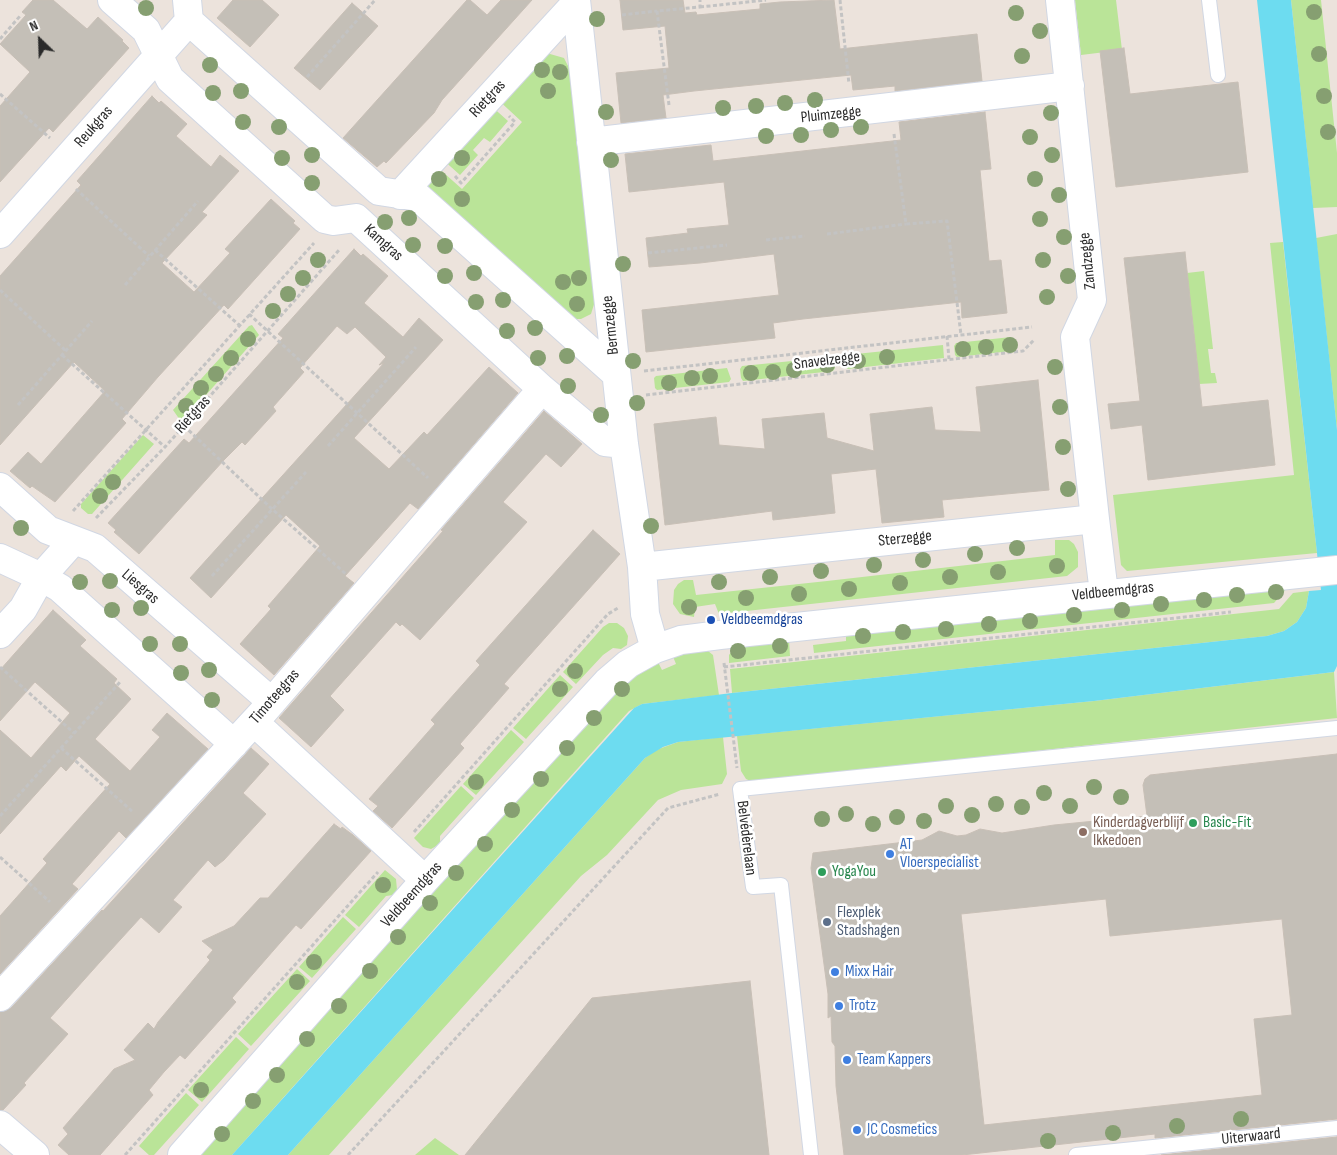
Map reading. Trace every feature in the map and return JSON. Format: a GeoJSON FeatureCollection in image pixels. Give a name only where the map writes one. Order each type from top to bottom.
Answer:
{"type":"FeatureCollection","features":[{"type":"Feature","properties":{"kind":"street","name":"Kamgras"},"geometry":{"type":"LineString","coordinates":[[112,0],[146,30],[170,79],[325,219],[345,220],[606,442],[624,444]]}},
{"type":"Feature","properties":{"kind":"street","name":"Zandzegge"},"geometry":{"type":"LineString","coordinates":[[1060,0],[1092,300],[1075,337],[1095,519]]}},
{"type":"Feature","properties":{"kind":"street","name":"Bermzegge"},"geometry":{"type":"LineString","coordinates":[[576,2],[624,444],[642,567],[645,614],[655,649]]}},
{"type":"Feature","properties":{"kind":"street","name":"Rietgras"},"geometry":{"type":"LineString","coordinates":[[345,220],[390,193],[576,2]]}},
{"type":"Feature","properties":{"kind":"street","name":"Reukgras"},"geometry":{"type":"LineString","coordinates":[[0,234],[158,55],[188,10]]}},
{"type":"Feature","properties":{"kind":"street"},"geometry":{"type":"LineString","coordinates":[[188,10],[390,193],[418,197],[617,386]]}},
{"type":"Feature","properties":{"kind":"street","name":"Pluimzegge"},"geometry":{"type":"LineString","coordinates":[[591,142],[852,113],[1070,86]]}},
{"type":"Feature","properties":{"kind":"street","name":"Timoteegras"},"geometry":{"type":"LineString","coordinates":[[0,997],[263,712],[542,389]]}},
{"type":"Feature","properties":{"kind":"street","name":"Liesgras"},"geometry":{"type":"LineString","coordinates":[[0,487],[48,530],[95,548],[263,712],[425,880]]}},
{"type":"Feature","properties":{"kind":"street"},"geometry":{"type":"LineString","coordinates":[[1095,519],[1104,593]]}},
{"type":"Feature","properties":{"kind":"street","name":"Sterzegge"},"geometry":{"type":"LineString","coordinates":[[642,567],[1095,519]]}},
{"type":"Feature","properties":{"kind":"street"},"geometry":{"type":"LineString","coordinates":[[0,634],[23,609],[64,536]]}},
{"type":"Feature","properties":{"kind":"street"},"geometry":{"type":"LineString","coordinates":[[0,558],[60,588],[234,744]]}},
{"type":"Feature","properties":{"kind":"street","name":"Veldbeemdgras"},"geometry":{"type":"LineString","coordinates":[[182,1155],[425,880],[607,682],[628,664],[655,649],[681,640],[720,635],[1321,571]]}},
{"type":"Feature","properties":{"kind":"street"},"geometry":{"type":"LineString","coordinates":[[0,1125],[35,1155]]}},
{"type":"Feature","properties":{"kind":"lane"},"geometry":{"type":"LineString","coordinates":[[1209,0],[1218,75]]}},
{"type":"Feature","properties":{"kind":"lane"},"geometry":{"type":"LineString","coordinates":[[740,789],[1337,728]]}},
{"type":"Feature","properties":{"kind":"lane","name":"Belvédèrelaan"},"geometry":{"type":"LineString","coordinates":[[740,789],[753,887],[781,885],[811,1155]]}},
{"type":"Feature","properties":{"kind":"lane","name":"Uiterwaard"},"geometry":{"type":"LineString","coordinates":[[1076,1155],[1337,1128]]}},
{"type":"Feature","properties":{"kind":"path"},"geometry":{"type":"LineString","coordinates":[[700,0],[700,7]]}},
{"type":"Feature","properties":{"kind":"path"},"geometry":{"type":"LineString","coordinates":[[622,15],[766,0]]}},
{"type":"Feature","properties":{"kind":"path"},"geometry":{"type":"LineString","coordinates":[[840,0],[852,113]]}},
{"type":"Feature","properties":{"kind":"path"},"geometry":{"type":"LineString","coordinates":[[307,78],[373,1]]}},
{"type":"Feature","properties":{"kind":"path"},"geometry":{"type":"LineString","coordinates":[[657,11],[673,133]]}},
{"type":"Feature","properties":{"kind":"path"},"geometry":{"type":"LineString","coordinates":[[0,39],[20,16]]}},
{"type":"Feature","properties":{"kind":"path"},"geometry":{"type":"LineString","coordinates":[[0,94],[149,256]]}},
{"type":"Feature","properties":{"kind":"path"},"geometry":{"type":"LineString","coordinates":[[891,108],[906,224]]}},
{"type":"Feature","properties":{"kind":"path"},"geometry":{"type":"LineString","coordinates":[[125,285],[198,201]]}},
{"type":"Feature","properties":{"kind":"path"},"geometry":{"type":"LineString","coordinates":[[64,536],[144,429],[249,314],[345,220]]}},
{"type":"Feature","properties":{"kind":"path","name":"Rietgras"},"geometry":{"type":"LineString","coordinates":[[64,536],[165,447],[338,254],[345,220]]}},
{"type":"Feature","properties":{"kind":"path"},"geometry":{"type":"LineString","coordinates":[[827,234],[947,221],[961,335]]}},
{"type":"Feature","properties":{"kind":"path"},"geometry":{"type":"LineString","coordinates":[[766,240],[805,236]]}},
{"type":"Feature","properties":{"kind":"path"},"geometry":{"type":"LineString","coordinates":[[648,254],[726,245]]}},
{"type":"Feature","properties":{"kind":"path"},"geometry":{"type":"LineString","coordinates":[[155,250],[239,326]]}},
{"type":"Feature","properties":{"kind":"path"},"geometry":{"type":"LineString","coordinates":[[0,290],[66,351]]}},
{"type":"Feature","properties":{"kind":"path"},"geometry":{"type":"LineString","coordinates":[[249,314],[356,414],[449,496]]}},
{"type":"Feature","properties":{"kind":"path"},"geometry":{"type":"LineString","coordinates":[[18,405],[92,321]]}},
{"type":"Feature","properties":{"kind":"path","name":"Snavelzegge"},"geometry":{"type":"LineString","coordinates":[[617,386],[947,336],[1032,327]]}},
{"type":"Feature","properties":{"kind":"path"},"geometry":{"type":"LineString","coordinates":[[947,336],[950,359]]}},
{"type":"Feature","properties":{"kind":"path","name":"Snavelzegge"},"geometry":{"type":"LineString","coordinates":[[617,386],[950,359],[1023,351],[1034,340]]}},
{"type":"Feature","properties":{"kind":"path"},"geometry":{"type":"LineString","coordinates":[[328,446],[416,347]]}},
{"type":"Feature","properties":{"kind":"path"},"geometry":{"type":"LineString","coordinates":[[62,355],[165,447]]}},
{"type":"Feature","properties":{"kind":"path"},"geometry":{"type":"LineString","coordinates":[[184,426],[272,509],[366,592]]}},
{"type":"Feature","properties":{"kind":"path"},"geometry":{"type":"LineString","coordinates":[[212,576],[306,472]]}},
{"type":"Feature","properties":{"kind":"path"},"geometry":{"type":"LineString","coordinates":[[724,667],[735,747]]}},
{"type":"Feature","properties":{"kind":"path"},"geometry":{"type":"LineString","coordinates":[[0,668],[74,733]]}},
{"type":"Feature","properties":{"kind":"path"},"geometry":{"type":"LineString","coordinates":[[0,816],[121,680]]}},
{"type":"Feature","properties":{"kind":"path"},"geometry":{"type":"LineString","coordinates":[[61,748],[154,831]]}},
{"type":"Feature","properties":{"kind":"path"},"geometry":{"type":"LineString","coordinates":[[348,1155],[668,808],[740,789]]}},
{"type":"Feature","properties":{"kind":"path"},"geometry":{"type":"LineString","coordinates":[[0,857],[70,921]]}},
{"type":"Feature","properties":{"kind":"green space"},"geometry":{"type":"Polygon","coordinates":[[[1075,0],[1116,0],[1122,50],[1081,55],[1075,0]]]}},
{"type":"Feature","properties":{"kind":"green space"},"geometry":{"type":"Polygon","coordinates":[[[1291,0],[1321,0],[1337,153],[1337,207],[1313,208],[1291,0]]]}},
{"type":"Feature","properties":{"kind":"green space"},"geometry":{"type":"Polygon","coordinates":[[[550,54],[564,58],[570,70],[595,301],[591,314],[581,319],[574,319],[429,190],[426,184],[435,165],[462,189],[522,122],[495,97],[536,57],[550,54]]]}},
{"type":"Feature","properties":{"kind":"green space"},"geometry":{"type":"Polygon","coordinates":[[[489,104],[508,121],[490,142],[484,138],[473,150],[478,155],[460,175],[441,158],[489,104]]]}},
{"type":"Feature","properties":{"kind":"green space"},"geometry":{"type":"Polygon","coordinates":[[[1337,234],[1337,430],[1316,238],[1337,234]]]}},
{"type":"Feature","properties":{"kind":"green space"},"geometry":{"type":"Polygon","coordinates":[[[1283,242],[1317,553],[1127,571],[1121,565],[1113,495],[1294,475],[1270,243],[1283,242]]]}},
{"type":"Feature","properties":{"kind":"green space"},"geometry":{"type":"Polygon","coordinates":[[[1204,271],[1213,349],[1208,349],[1211,373],[1215,373],[1217,383],[1199,384],[1187,273],[1204,271]]]}},
{"type":"Feature","properties":{"kind":"green space"},"geometry":{"type":"Polygon","coordinates":[[[252,325],[259,335],[184,420],[180,420],[173,410],[249,326],[252,325]]]}},
{"type":"Feature","properties":{"kind":"green space"},"geometry":{"type":"Polygon","coordinates":[[[1011,337],[1014,349],[1012,351],[957,357],[955,355],[954,346],[956,343],[1011,337]]]}},
{"type":"Feature","properties":{"kind":"green space"},"geometry":{"type":"Polygon","coordinates":[[[943,345],[944,358],[848,369],[845,367],[844,358],[846,355],[943,345]]]}},
{"type":"Feature","properties":{"kind":"green space"},"geometry":{"type":"Polygon","coordinates":[[[832,357],[835,368],[833,371],[743,381],[741,378],[740,369],[742,366],[832,357]]]}},
{"type":"Feature","properties":{"kind":"green space"},"geometry":{"type":"Polygon","coordinates":[[[727,368],[731,379],[729,382],[657,390],[655,388],[654,378],[656,376],[727,368]]]}},
{"type":"Feature","properties":{"kind":"green space"},"geometry":{"type":"Polygon","coordinates":[[[143,435],[154,444],[92,514],[88,514],[81,508],[81,504],[143,435]]]}},
{"type":"Feature","properties":{"kind":"green space"},"geometry":{"type":"Polygon","coordinates":[[[1055,540],[1069,540],[1074,544],[1078,552],[1078,567],[1067,576],[719,614],[715,604],[695,607],[694,617],[680,614],[673,604],[674,590],[684,580],[693,580],[696,595],[827,581],[1055,555],[1055,540]]]}},
{"type":"Feature","properties":{"kind":"green space"},"geometry":{"type":"Polygon","coordinates":[[[1288,587],[1274,603],[814,653],[813,645],[846,641],[846,634],[1288,587]]]}},
{"type":"Feature","properties":{"kind":"green space"},"geometry":{"type":"Polygon","coordinates":[[[1309,591],[1306,608],[1297,622],[1284,631],[1267,636],[732,693],[730,669],[1279,609],[1293,593],[1309,591]]]}},
{"type":"Feature","properties":{"kind":"green space"},"geometry":{"type":"Polygon","coordinates":[[[609,623],[617,623],[624,628],[628,636],[627,645],[621,649],[613,648],[603,655],[576,684],[563,672],[603,627],[609,623]]]}},
{"type":"Feature","properties":{"kind":"green space"},"geometry":{"type":"Polygon","coordinates":[[[789,640],[790,656],[729,663],[729,655],[735,647],[789,640]]]}},
{"type":"Feature","properties":{"kind":"green space"},"geometry":{"type":"Polygon","coordinates":[[[701,649],[713,655],[719,695],[642,704],[629,711],[232,1155],[198,1155],[617,687],[657,660],[662,670],[676,664],[672,654],[701,649]]]}},
{"type":"Feature","properties":{"kind":"green space"},"geometry":{"type":"Polygon","coordinates":[[[1334,672],[1337,718],[753,782],[746,779],[741,771],[737,736],[1094,701],[1334,672]]]}},
{"type":"Feature","properties":{"kind":"green space"},"geometry":{"type":"Polygon","coordinates":[[[560,675],[573,687],[526,739],[513,728],[560,675]]]}},
{"type":"Feature","properties":{"kind":"green space"},"geometry":{"type":"Polygon","coordinates":[[[511,730],[524,742],[476,795],[463,784],[511,730]]]}},
{"type":"Feature","properties":{"kind":"green space"},"geometry":{"type":"Polygon","coordinates":[[[723,737],[727,774],[722,784],[681,790],[658,800],[607,855],[581,876],[329,1155],[288,1155],[645,758],[656,750],[678,742],[723,737]]]}},
{"type":"Feature","properties":{"kind":"green space"},"geometry":{"type":"Polygon","coordinates":[[[461,786],[474,798],[440,836],[440,844],[431,849],[423,847],[414,838],[461,786]]]}},
{"type":"Feature","properties":{"kind":"green space"},"geometry":{"type":"Polygon","coordinates":[[[385,870],[396,879],[397,890],[393,895],[386,896],[359,927],[345,915],[385,870]]]}},
{"type":"Feature","properties":{"kind":"green space"},"geometry":{"type":"Polygon","coordinates":[[[343,917],[356,929],[312,978],[299,967],[343,917]]]}},
{"type":"Feature","properties":{"kind":"green space"},"geometry":{"type":"Polygon","coordinates":[[[297,969],[310,981],[251,1046],[238,1034],[297,969]]]}},
{"type":"Feature","properties":{"kind":"green space"},"geometry":{"type":"Polygon","coordinates":[[[236,1037],[249,1049],[202,1102],[188,1090],[236,1037]]]}},
{"type":"Feature","properties":{"kind":"green space"},"geometry":{"type":"Polygon","coordinates":[[[186,1093],[199,1105],[154,1155],[149,1155],[139,1146],[186,1093]]]}},
{"type":"Feature","properties":{"kind":"green space"},"geometry":{"type":"Polygon","coordinates":[[[435,1138],[459,1155],[415,1155],[435,1138]]]}},
{"type":"Feature","properties":{"kind":"water"},"geometry":{"type":"Polygon","coordinates":[[[1257,0],[1291,0],[1337,430],[1337,666],[1334,672],[1094,701],[678,742],[663,747],[645,758],[288,1155],[232,1155],[634,708],[642,704],[732,693],[1267,636],[1284,631],[1297,622],[1306,608],[1309,591],[1321,590],[1257,0]]]}},
{"type":"Feature","properties":{"kind":"building"},"geometry":{"type":"Polygon","coordinates":[[[33,0],[53,0],[87,29],[98,17],[129,48],[53,132],[49,128],[0,182],[0,106],[30,72],[0,44],[26,15],[22,12],[33,0]]]}},
{"type":"Feature","properties":{"kind":"building"},"geometry":{"type":"Polygon","coordinates":[[[233,0],[262,0],[279,15],[250,47],[217,18],[233,0]]]}},
{"type":"Feature","properties":{"kind":"building"},"geometry":{"type":"Polygon","coordinates":[[[467,0],[470,0],[487,15],[501,0],[532,0],[442,100],[434,113],[386,163],[384,161],[377,167],[343,138],[467,0]]]}},
{"type":"Feature","properties":{"kind":"building"},"geometry":{"type":"Polygon","coordinates":[[[620,0],[683,0],[685,13],[696,12],[697,15],[760,9],[760,4],[834,0],[840,49],[977,34],[982,81],[895,91],[895,86],[853,90],[851,75],[694,91],[663,95],[666,118],[621,123],[616,73],[669,68],[665,26],[623,30],[620,0]]]}},
{"type":"Feature","properties":{"kind":"building"},"geometry":{"type":"Polygon","coordinates":[[[352,3],[378,26],[320,90],[294,68],[352,3]]]}},
{"type":"Feature","properties":{"kind":"building"},"geometry":{"type":"Polygon","coordinates":[[[1124,48],[1130,94],[1238,82],[1248,172],[1116,187],[1100,51],[1124,48]]]}},
{"type":"Feature","properties":{"kind":"building"},"geometry":{"type":"Polygon","coordinates":[[[152,96],[159,103],[161,101],[187,124],[176,136],[211,167],[220,155],[239,171],[202,212],[207,215],[162,263],[194,292],[230,253],[225,249],[271,199],[295,221],[293,223],[300,229],[228,309],[224,305],[158,377],[122,419],[126,423],[55,502],[32,486],[30,488],[10,471],[28,452],[41,464],[105,391],[74,362],[0,445],[0,276],[81,185],[77,181],[152,96]]]}},
{"type":"Feature","properties":{"kind":"building"},"geometry":{"type":"Polygon","coordinates":[[[985,112],[991,169],[980,170],[989,261],[1001,260],[1007,313],[962,318],[961,302],[803,319],[773,323],[775,338],[646,352],[642,310],[779,295],[774,254],[649,267],[646,238],[688,233],[687,229],[729,225],[724,182],[629,192],[625,154],[711,145],[713,161],[901,140],[899,122],[985,112]]]}},
{"type":"Feature","properties":{"kind":"building"},"geometry":{"type":"Polygon","coordinates":[[[354,249],[361,256],[363,254],[388,276],[364,303],[403,337],[419,318],[443,340],[354,438],[389,469],[424,432],[427,435],[489,367],[518,393],[418,509],[410,503],[345,576],[354,583],[274,675],[240,644],[271,609],[268,606],[320,546],[286,515],[211,598],[190,578],[384,363],[379,365],[386,357],[355,327],[347,334],[337,326],[300,368],[304,372],[273,407],[276,411],[245,445],[242,442],[224,460],[139,554],[114,532],[116,530],[108,523],[184,439],[189,443],[283,338],[278,334],[354,249]]]}},
{"type":"Feature","properties":{"kind":"building"},"geometry":{"type":"Polygon","coordinates":[[[1185,252],[1202,407],[1268,400],[1275,465],[1148,480],[1142,425],[1111,429],[1108,404],[1140,401],[1124,258],[1185,252]]]}},
{"type":"Feature","properties":{"kind":"building"},"geometry":{"type":"Polygon","coordinates":[[[1038,380],[1049,490],[942,500],[944,517],[882,523],[876,469],[831,474],[835,513],[773,520],[772,511],[665,525],[654,424],[716,417],[719,445],[765,449],[762,419],[824,413],[827,438],[874,451],[870,414],[932,407],[935,430],[981,432],[976,387],[1038,380]]]}},
{"type":"Feature","properties":{"kind":"building"},"geometry":{"type":"Polygon","coordinates":[[[544,411],[582,444],[561,467],[546,454],[503,502],[527,522],[420,640],[402,624],[400,626],[396,622],[330,696],[344,710],[311,747],[279,718],[443,531],[441,530],[544,411]]]}},
{"type":"Feature","properties":{"kind":"building"},"geometry":{"type":"Polygon","coordinates":[[[593,530],[620,554],[504,684],[509,688],[460,744],[464,748],[392,828],[373,811],[378,806],[369,799],[435,724],[431,720],[480,665],[476,661],[593,530]]]}},
{"type":"Feature","properties":{"kind":"building"},"geometry":{"type":"Polygon","coordinates":[[[53,610],[86,640],[80,646],[117,679],[114,683],[131,699],[95,739],[130,771],[160,737],[152,730],[167,713],[208,749],[126,838],[119,831],[72,884],[78,889],[0,974],[0,916],[47,863],[43,859],[110,784],[79,756],[66,771],[61,766],[0,834],[0,730],[31,758],[70,713],[35,682],[0,721],[0,670],[53,610]]]}},
{"type":"Feature","properties":{"kind":"building"},"geometry":{"type":"Polygon","coordinates":[[[251,748],[269,764],[243,793],[266,814],[224,860],[215,867],[208,860],[173,900],[182,907],[159,933],[141,917],[100,962],[50,1018],[68,1034],[24,1083],[26,1085],[3,1110],[0,1110],[0,1012],[11,1008],[103,911],[251,748]]]}},
{"type":"Feature","properties":{"kind":"building"},"geometry":{"type":"Polygon","coordinates":[[[1337,754],[1337,1119],[1155,1138],[1155,1134],[962,1155],[844,1155],[836,1086],[835,1046],[832,1042],[831,1016],[828,1018],[828,994],[811,868],[813,853],[922,840],[939,831],[957,836],[966,835],[980,829],[1002,833],[1054,825],[1147,816],[1143,785],[1145,779],[1150,775],[1337,754]],[[1106,899],[961,914],[984,1125],[1262,1095],[1254,1019],[1292,1015],[1282,919],[1110,936],[1106,899]]]}},
{"type":"Feature","properties":{"kind":"building"},"geometry":{"type":"Polygon","coordinates":[[[334,824],[353,835],[371,851],[301,929],[296,925],[232,998],[236,1002],[185,1059],[180,1055],[164,1072],[149,1090],[153,1095],[100,1155],[69,1155],[58,1145],[68,1134],[63,1128],[114,1069],[135,1060],[124,1050],[148,1023],[154,1029],[210,960],[207,957],[213,950],[202,941],[234,926],[260,898],[268,898],[334,824]]]}},
{"type":"Feature","properties":{"kind":"building"},"geometry":{"type":"Polygon","coordinates":[[[750,981],[769,1155],[465,1155],[592,998],[750,981]]]}},
{"type":"Feature","properties":{"kind":"building"},"geometry":{"type":"Polygon","coordinates":[[[1337,1137],[1337,1155],[1161,1155],[1337,1137]]]}},
{"type":"Feature","properties":{"kind":"place","name":"Veldbeemdgras"},"geometry":{"type":"Point","coordinates":[711,620]}},
{"type":"Feature","properties":{"kind":"place","name":"Basic-Fit"},"geometry":{"type":"Point","coordinates":[1193,823]}},
{"type":"Feature","properties":{"kind":"place","name":"Kinderdagverblijf Ikkedoen"},"geometry":{"type":"Point","coordinates":[1083,832]}},
{"type":"Feature","properties":{"kind":"place","name":"AT Vloerspecialist"},"geometry":{"type":"Point","coordinates":[890,854]}},
{"type":"Feature","properties":{"kind":"place","name":"YogaYou"},"geometry":{"type":"Point","coordinates":[822,872]}},
{"type":"Feature","properties":{"kind":"place","name":"Flexplek Stadshagen"},"geometry":{"type":"Point","coordinates":[827,922]}},
{"type":"Feature","properties":{"kind":"place","name":"Mixx Hair"},"geometry":{"type":"Point","coordinates":[835,972]}},
{"type":"Feature","properties":{"kind":"place","name":"Trotz"},"geometry":{"type":"Point","coordinates":[839,1006]}},
{"type":"Feature","properties":{"kind":"place","name":"Team Kappers"},"geometry":{"type":"Point","coordinates":[847,1060]}},
{"type":"Feature","properties":{"kind":"place","name":"JC Cosmetics"},"geometry":{"type":"Point","coordinates":[857,1130]}}]}
